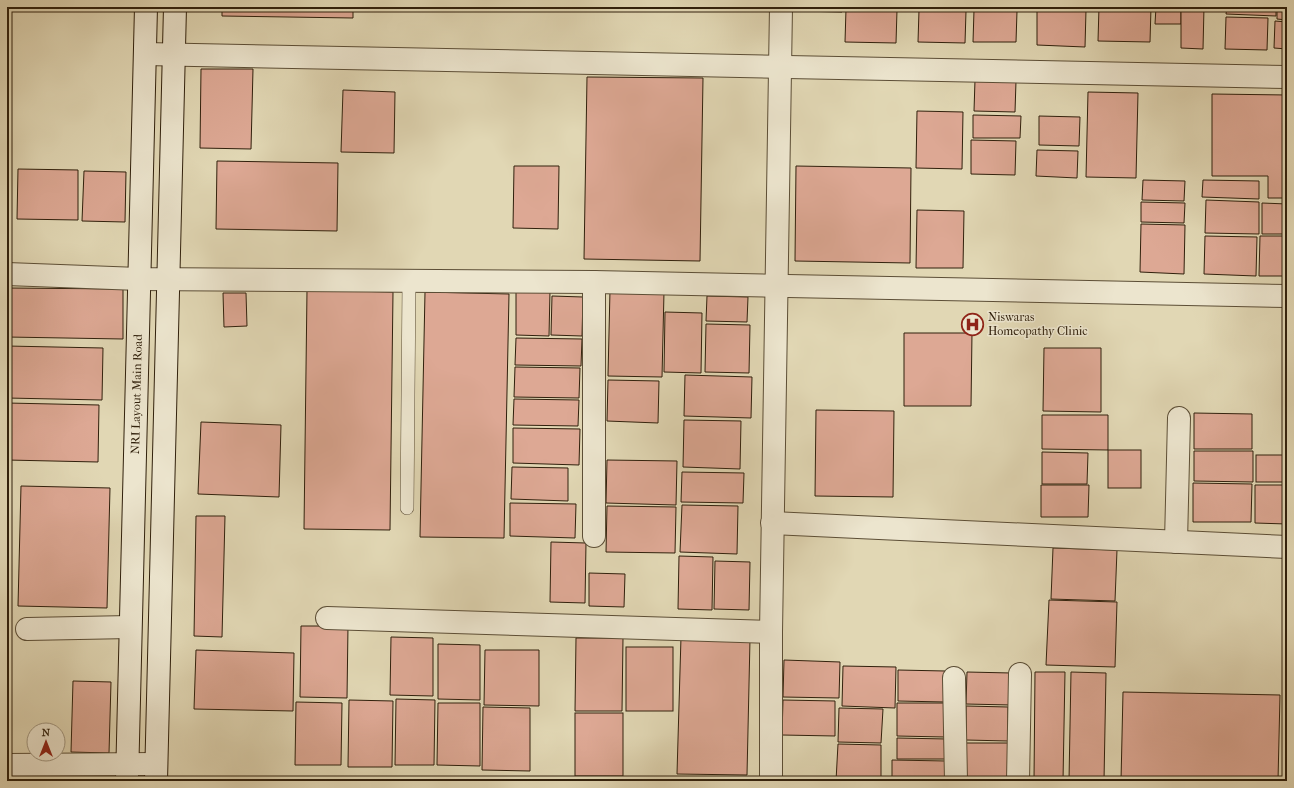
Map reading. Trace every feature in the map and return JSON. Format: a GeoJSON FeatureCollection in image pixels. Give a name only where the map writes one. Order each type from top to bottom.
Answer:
{"type":"FeatureCollection","features":[{"type":"Feature","properties":{"kind":"street","name":"NRI Layout Main Road"},"geometry":{"type":"LineString","coordinates":[[127,773],[146,7]]}},
{"type":"Feature","properties":{"kind":"street"},"geometry":{"type":"LineString","coordinates":[[7,765],[127,773],[156,772],[175,7]]}},
{"type":"Feature","properties":{"kind":"street"},"geometry":{"type":"LineString","coordinates":[[771,781],[772,523],[781,7]]}},
{"type":"Feature","properties":{"kind":"street"},"geometry":{"type":"LineString","coordinates":[[145,54],[1287,78]]}},
{"type":"Feature","properties":{"kind":"street"},"geometry":{"type":"LineString","coordinates":[[7,274],[140,280],[594,282],[1287,296]]}},
{"type":"Feature","properties":{"kind":"street"},"geometry":{"type":"LineString","coordinates":[[594,282],[594,536]]}},
{"type":"Feature","properties":{"kind":"street"},"geometry":{"type":"LineString","coordinates":[[1176,542],[1179,418]]}},
{"type":"Feature","properties":{"kind":"street"},"geometry":{"type":"LineString","coordinates":[[772,523],[1287,547]]}},
{"type":"Feature","properties":{"kind":"street"},"geometry":{"type":"LineString","coordinates":[[327,618],[771,632]]}},
{"type":"Feature","properties":{"kind":"street"},"geometry":{"type":"LineString","coordinates":[[27,629],[130,627]]}},
{"type":"Feature","properties":{"kind":"street"},"geometry":{"type":"LineString","coordinates":[[1018,781],[1020,674]]}},
{"type":"Feature","properties":{"kind":"street"},"geometry":{"type":"LineString","coordinates":[[954,678],[956,781]]}},
{"type":"Feature","properties":{"kind":"lane"},"geometry":{"type":"LineString","coordinates":[[407,508],[409,282]]}},
{"type":"Feature","properties":{"kind":"building"},"geometry":{"type":"Polygon","coordinates":[[[222,7],[353,7],[353,18],[222,16],[222,7]]]}},
{"type":"Feature","properties":{"kind":"building"},"geometry":{"type":"Polygon","coordinates":[[[798,7],[842,7],[842,12],[798,11],[798,7]]]}},
{"type":"Feature","properties":{"kind":"building"},"geometry":{"type":"Polygon","coordinates":[[[965,7],[965,9],[919,8],[965,7]]]}},
{"type":"Feature","properties":{"kind":"building"},"geometry":{"type":"Polygon","coordinates":[[[1018,7],[1018,9],[973,8],[1018,7]]]}},
{"type":"Feature","properties":{"kind":"building"},"geometry":{"type":"Polygon","coordinates":[[[1038,7],[1082,7],[1082,8],[1038,7]]]}},
{"type":"Feature","properties":{"kind":"building"},"geometry":{"type":"Polygon","coordinates":[[[1099,7],[1151,7],[1150,42],[1098,41],[1099,7]]]}},
{"type":"Feature","properties":{"kind":"building"},"geometry":{"type":"Polygon","coordinates":[[[1156,7],[1181,7],[1181,24],[1155,24],[1156,7]]]}},
{"type":"Feature","properties":{"kind":"building"},"geometry":{"type":"Polygon","coordinates":[[[1181,7],[1204,7],[1203,49],[1181,48],[1181,7]]]}},
{"type":"Feature","properties":{"kind":"building"},"geometry":{"type":"Polygon","coordinates":[[[1227,7],[1276,7],[1276,16],[1226,14],[1227,7]]]}},
{"type":"Feature","properties":{"kind":"building"},"geometry":{"type":"Polygon","coordinates":[[[1277,7],[1287,7],[1287,20],[1277,19],[1277,7]]]}},
{"type":"Feature","properties":{"kind":"building"},"geometry":{"type":"Polygon","coordinates":[[[846,9],[897,10],[896,43],[845,42],[846,9]]]}},
{"type":"Feature","properties":{"kind":"building"},"geometry":{"type":"Polygon","coordinates":[[[919,10],[966,11],[965,43],[918,42],[919,10]]]}},
{"type":"Feature","properties":{"kind":"building"},"geometry":{"type":"Polygon","coordinates":[[[974,10],[1017,11],[1016,42],[973,42],[974,10]]]}},
{"type":"Feature","properties":{"kind":"building"},"geometry":{"type":"Polygon","coordinates":[[[1037,10],[1086,10],[1085,47],[1037,45],[1037,10]]]}},
{"type":"Feature","properties":{"kind":"building"},"geometry":{"type":"Polygon","coordinates":[[[1226,17],[1268,18],[1267,50],[1225,49],[1226,17]]]}},
{"type":"Feature","properties":{"kind":"building"},"geometry":{"type":"Polygon","coordinates":[[[1275,21],[1287,22],[1287,49],[1274,48],[1275,21]]]}},
{"type":"Feature","properties":{"kind":"building"},"geometry":{"type":"Polygon","coordinates":[[[201,69],[253,69],[251,149],[200,148],[201,69]]]}},
{"type":"Feature","properties":{"kind":"building"},"geometry":{"type":"Polygon","coordinates":[[[587,77],[703,78],[700,261],[584,259],[587,77]]]}},
{"type":"Feature","properties":{"kind":"building"},"geometry":{"type":"Polygon","coordinates":[[[975,80],[1016,81],[1015,112],[974,111],[975,80]]]}},
{"type":"Feature","properties":{"kind":"building"},"geometry":{"type":"Polygon","coordinates":[[[343,90],[395,92],[394,153],[341,152],[343,90]]]}},
{"type":"Feature","properties":{"kind":"building"},"geometry":{"type":"Polygon","coordinates":[[[1088,92],[1138,93],[1136,178],[1086,177],[1088,92]]]}},
{"type":"Feature","properties":{"kind":"building"},"geometry":{"type":"Polygon","coordinates":[[[1212,94],[1287,95],[1287,198],[1268,198],[1268,176],[1212,176],[1212,94]]]}},
{"type":"Feature","properties":{"kind":"building"},"geometry":{"type":"Polygon","coordinates":[[[917,111],[963,112],[962,169],[916,168],[917,111]]]}},
{"type":"Feature","properties":{"kind":"building"},"geometry":{"type":"Polygon","coordinates":[[[973,115],[1021,116],[1020,138],[973,138],[973,115]]]}},
{"type":"Feature","properties":{"kind":"building"},"geometry":{"type":"Polygon","coordinates":[[[1039,116],[1080,117],[1079,146],[1039,145],[1039,116]]]}},
{"type":"Feature","properties":{"kind":"building"},"geometry":{"type":"Polygon","coordinates":[[[971,140],[1016,141],[1015,175],[971,174],[971,140]]]}},
{"type":"Feature","properties":{"kind":"building"},"geometry":{"type":"Polygon","coordinates":[[[1037,150],[1078,151],[1077,178],[1036,176],[1037,150]]]}},
{"type":"Feature","properties":{"kind":"building"},"geometry":{"type":"Polygon","coordinates":[[[217,161],[338,163],[337,231],[216,229],[217,161]]]}},
{"type":"Feature","properties":{"kind":"building"},"geometry":{"type":"Polygon","coordinates":[[[514,166],[559,166],[558,229],[513,228],[514,166]]]}},
{"type":"Feature","properties":{"kind":"building"},"geometry":{"type":"Polygon","coordinates":[[[796,166],[911,168],[910,263],[795,261],[796,166]]]}},
{"type":"Feature","properties":{"kind":"building"},"geometry":{"type":"Polygon","coordinates":[[[18,169],[78,170],[78,220],[17,219],[18,169]]]}},
{"type":"Feature","properties":{"kind":"building"},"geometry":{"type":"Polygon","coordinates":[[[84,171],[126,172],[125,222],[82,221],[84,171]]]}},
{"type":"Feature","properties":{"kind":"building"},"geometry":{"type":"Polygon","coordinates":[[[1143,180],[1185,181],[1184,201],[1142,200],[1143,180]]]}},
{"type":"Feature","properties":{"kind":"building"},"geometry":{"type":"Polygon","coordinates":[[[1203,180],[1259,181],[1259,199],[1202,197],[1203,180]]]}},
{"type":"Feature","properties":{"kind":"building"},"geometry":{"type":"Polygon","coordinates":[[[1206,200],[1259,202],[1259,234],[1205,233],[1206,200]]]}},
{"type":"Feature","properties":{"kind":"building"},"geometry":{"type":"Polygon","coordinates":[[[1141,202],[1185,203],[1184,223],[1141,222],[1141,202]]]}},
{"type":"Feature","properties":{"kind":"building"},"geometry":{"type":"Polygon","coordinates":[[[1262,203],[1287,204],[1287,234],[1262,234],[1262,203]]]}},
{"type":"Feature","properties":{"kind":"building"},"geometry":{"type":"Polygon","coordinates":[[[917,210],[964,211],[963,268],[916,268],[917,210]]]}},
{"type":"Feature","properties":{"kind":"building"},"geometry":{"type":"Polygon","coordinates":[[[1141,224],[1185,225],[1184,274],[1140,272],[1141,224]]]}},
{"type":"Feature","properties":{"kind":"building"},"geometry":{"type":"Polygon","coordinates":[[[1205,236],[1257,237],[1256,276],[1204,274],[1205,236]]]}},
{"type":"Feature","properties":{"kind":"building"},"geometry":{"type":"Polygon","coordinates":[[[1260,236],[1287,236],[1287,276],[1259,276],[1260,236]]]}},
{"type":"Feature","properties":{"kind":"building"},"geometry":{"type":"Polygon","coordinates":[[[7,288],[123,289],[123,339],[7,337],[7,288]]]}},
{"type":"Feature","properties":{"kind":"building"},"geometry":{"type":"Polygon","coordinates":[[[307,290],[393,292],[390,530],[304,529],[307,290]]]}},
{"type":"Feature","properties":{"kind":"building"},"geometry":{"type":"Polygon","coordinates":[[[610,290],[664,292],[662,377],[608,376],[610,290]]]}},
{"type":"Feature","properties":{"kind":"building"},"geometry":{"type":"Polygon","coordinates":[[[516,291],[550,291],[549,336],[516,335],[516,291]]]}},
{"type":"Feature","properties":{"kind":"building"},"geometry":{"type":"Polygon","coordinates":[[[425,292],[509,294],[504,538],[420,537],[425,292]]]}},
{"type":"Feature","properties":{"kind":"building"},"geometry":{"type":"Polygon","coordinates":[[[223,293],[246,293],[247,326],[224,327],[223,293]]]}},
{"type":"Feature","properties":{"kind":"building"},"geometry":{"type":"Polygon","coordinates":[[[552,296],[583,297],[582,336],[551,335],[552,296]]]}},
{"type":"Feature","properties":{"kind":"building"},"geometry":{"type":"Polygon","coordinates":[[[707,296],[748,297],[747,322],[706,321],[707,296]]]}},
{"type":"Feature","properties":{"kind":"building"},"geometry":{"type":"Polygon","coordinates":[[[665,312],[702,313],[701,373],[664,372],[665,312]]]}},
{"type":"Feature","properties":{"kind":"building"},"geometry":{"type":"Polygon","coordinates":[[[706,324],[750,325],[749,373],[705,372],[706,324]]]}},
{"type":"Feature","properties":{"kind":"building"},"geometry":{"type":"Polygon","coordinates":[[[904,333],[972,333],[971,406],[904,406],[904,333]]]}},
{"type":"Feature","properties":{"kind":"building"},"geometry":{"type":"Polygon","coordinates":[[[516,338],[582,339],[581,366],[515,365],[516,338]]]}},
{"type":"Feature","properties":{"kind":"building"},"geometry":{"type":"Polygon","coordinates":[[[7,346],[103,348],[102,400],[7,398],[7,346]]]}},
{"type":"Feature","properties":{"kind":"building"},"geometry":{"type":"Polygon","coordinates":[[[1044,348],[1101,348],[1101,412],[1043,411],[1044,348]]]}},
{"type":"Feature","properties":{"kind":"building"},"geometry":{"type":"Polygon","coordinates":[[[515,367],[580,368],[579,398],[514,397],[515,367]]]}},
{"type":"Feature","properties":{"kind":"building"},"geometry":{"type":"Polygon","coordinates":[[[685,375],[752,377],[751,418],[684,416],[685,375]]]}},
{"type":"Feature","properties":{"kind":"building"},"geometry":{"type":"Polygon","coordinates":[[[608,380],[659,381],[658,423],[607,421],[608,380]]]}},
{"type":"Feature","properties":{"kind":"building"},"geometry":{"type":"Polygon","coordinates":[[[514,399],[579,400],[578,426],[513,425],[514,399]]]}},
{"type":"Feature","properties":{"kind":"building"},"geometry":{"type":"Polygon","coordinates":[[[7,403],[99,405],[98,462],[7,460],[7,403]]]}},
{"type":"Feature","properties":{"kind":"building"},"geometry":{"type":"Polygon","coordinates":[[[816,410],[894,411],[893,497],[815,496],[816,410]]]}},
{"type":"Feature","properties":{"kind":"building"},"geometry":{"type":"Polygon","coordinates":[[[1194,413],[1252,414],[1252,449],[1194,449],[1194,413]]]}},
{"type":"Feature","properties":{"kind":"building"},"geometry":{"type":"Polygon","coordinates":[[[1042,415],[1108,415],[1108,450],[1042,449],[1042,415]]]}},
{"type":"Feature","properties":{"kind":"building"},"geometry":{"type":"Polygon","coordinates":[[[684,420],[741,421],[740,469],[683,467],[684,420]]]}},
{"type":"Feature","properties":{"kind":"building"},"geometry":{"type":"Polygon","coordinates":[[[201,422],[281,425],[279,497],[198,494],[201,422]]]}},
{"type":"Feature","properties":{"kind":"building"},"geometry":{"type":"Polygon","coordinates":[[[513,428],[580,429],[579,465],[513,463],[513,428]]]}},
{"type":"Feature","properties":{"kind":"building"},"geometry":{"type":"Polygon","coordinates":[[[1108,450],[1141,450],[1141,488],[1108,488],[1108,450]]]}},
{"type":"Feature","properties":{"kind":"building"},"geometry":{"type":"Polygon","coordinates":[[[1194,451],[1253,451],[1253,482],[1194,481],[1194,451]]]}},
{"type":"Feature","properties":{"kind":"building"},"geometry":{"type":"Polygon","coordinates":[[[1042,452],[1088,453],[1087,484],[1042,484],[1042,452]]]}},
{"type":"Feature","properties":{"kind":"building"},"geometry":{"type":"Polygon","coordinates":[[[1256,455],[1287,455],[1287,482],[1256,482],[1256,455]]]}},
{"type":"Feature","properties":{"kind":"building"},"geometry":{"type":"Polygon","coordinates":[[[607,460],[677,461],[676,505],[606,503],[607,460]]]}},
{"type":"Feature","properties":{"kind":"building"},"geometry":{"type":"Polygon","coordinates":[[[512,467],[568,468],[568,501],[511,499],[512,467]]]}},
{"type":"Feature","properties":{"kind":"building"},"geometry":{"type":"Polygon","coordinates":[[[682,472],[744,473],[743,503],[681,502],[682,472]]]}},
{"type":"Feature","properties":{"kind":"building"},"geometry":{"type":"Polygon","coordinates":[[[1193,483],[1252,484],[1251,522],[1193,522],[1193,483]]]}},
{"type":"Feature","properties":{"kind":"building"},"geometry":{"type":"Polygon","coordinates":[[[1041,485],[1089,485],[1088,517],[1041,517],[1041,485]]]}},
{"type":"Feature","properties":{"kind":"building"},"geometry":{"type":"Polygon","coordinates":[[[1255,485],[1287,485],[1287,524],[1255,523],[1255,485]]]}},
{"type":"Feature","properties":{"kind":"building"},"geometry":{"type":"Polygon","coordinates":[[[21,486],[110,488],[107,608],[18,606],[21,486]]]}},
{"type":"Feature","properties":{"kind":"building"},"geometry":{"type":"Polygon","coordinates":[[[510,503],[576,504],[575,538],[510,536],[510,503]]]}},
{"type":"Feature","properties":{"kind":"building"},"geometry":{"type":"Polygon","coordinates":[[[682,505],[738,506],[737,554],[680,552],[682,505]]]}},
{"type":"Feature","properties":{"kind":"building"},"geometry":{"type":"Polygon","coordinates":[[[607,506],[676,507],[675,553],[606,552],[607,506]]]}},
{"type":"Feature","properties":{"kind":"building"},"geometry":{"type":"Polygon","coordinates":[[[196,516],[225,516],[222,637],[194,636],[196,516]]]}},
{"type":"Feature","properties":{"kind":"building"},"geometry":{"type":"Polygon","coordinates":[[[551,542],[586,543],[585,603],[550,602],[551,542]]]}},
{"type":"Feature","properties":{"kind":"building"},"geometry":{"type":"Polygon","coordinates":[[[1053,548],[1117,550],[1115,601],[1051,599],[1053,548]]]}},
{"type":"Feature","properties":{"kind":"building"},"geometry":{"type":"Polygon","coordinates":[[[679,556],[713,557],[712,610],[678,609],[679,556]]]}},
{"type":"Feature","properties":{"kind":"building"},"geometry":{"type":"Polygon","coordinates":[[[715,561],[750,562],[749,610],[714,609],[715,561]]]}},
{"type":"Feature","properties":{"kind":"building"},"geometry":{"type":"Polygon","coordinates":[[[589,573],[625,574],[624,607],[589,606],[589,573]]]}},
{"type":"Feature","properties":{"kind":"building"},"geometry":{"type":"Polygon","coordinates":[[[1049,600],[1117,602],[1115,667],[1046,665],[1049,600]]]}},
{"type":"Feature","properties":{"kind":"building"},"geometry":{"type":"Polygon","coordinates":[[[301,626],[348,626],[347,698],[300,697],[301,626]]]}},
{"type":"Feature","properties":{"kind":"building"},"geometry":{"type":"Polygon","coordinates":[[[391,637],[433,638],[433,696],[390,695],[391,637]]]}},
{"type":"Feature","properties":{"kind":"building"},"geometry":{"type":"Polygon","coordinates":[[[681,637],[750,639],[747,775],[677,774],[681,637]]]}},
{"type":"Feature","properties":{"kind":"building"},"geometry":{"type":"Polygon","coordinates":[[[576,638],[623,638],[622,711],[575,711],[576,638]]]}},
{"type":"Feature","properties":{"kind":"building"},"geometry":{"type":"Polygon","coordinates":[[[438,644],[480,645],[480,700],[438,699],[438,644]]]}},
{"type":"Feature","properties":{"kind":"building"},"geometry":{"type":"Polygon","coordinates":[[[626,647],[673,647],[673,711],[626,711],[626,647]]]}},
{"type":"Feature","properties":{"kind":"building"},"geometry":{"type":"Polygon","coordinates":[[[196,650],[294,653],[293,711],[194,709],[196,650]]]}},
{"type":"Feature","properties":{"kind":"building"},"geometry":{"type":"Polygon","coordinates":[[[485,650],[539,650],[539,706],[484,705],[485,650]]]}},
{"type":"Feature","properties":{"kind":"building"},"geometry":{"type":"Polygon","coordinates":[[[784,660],[840,662],[839,698],[783,697],[784,660]]]}},
{"type":"Feature","properties":{"kind":"building"},"geometry":{"type":"Polygon","coordinates":[[[843,666],[896,667],[895,708],[842,706],[843,666]]]}},
{"type":"Feature","properties":{"kind":"building"},"geometry":{"type":"Polygon","coordinates":[[[898,670],[945,671],[945,702],[898,701],[898,670]]]}},
{"type":"Feature","properties":{"kind":"building"},"geometry":{"type":"Polygon","coordinates":[[[967,672],[1011,673],[1011,705],[966,704],[967,672]]]}},
{"type":"Feature","properties":{"kind":"building"},"geometry":{"type":"Polygon","coordinates":[[[1035,672],[1065,672],[1063,781],[1034,781],[1035,672]]]}},
{"type":"Feature","properties":{"kind":"building"},"geometry":{"type":"Polygon","coordinates":[[[1071,672],[1106,673],[1104,781],[1069,781],[1071,672]]]}},
{"type":"Feature","properties":{"kind":"building"},"geometry":{"type":"Polygon","coordinates":[[[73,681],[111,682],[109,753],[71,752],[73,681]]]}},
{"type":"Feature","properties":{"kind":"building"},"geometry":{"type":"Polygon","coordinates":[[[1123,692],[1280,695],[1278,781],[1121,781],[1123,692]]]}},
{"type":"Feature","properties":{"kind":"building"},"geometry":{"type":"Polygon","coordinates":[[[396,699],[435,700],[434,765],[395,765],[396,699]]]}},
{"type":"Feature","properties":{"kind":"building"},"geometry":{"type":"Polygon","coordinates":[[[349,700],[393,701],[392,767],[348,767],[349,700]]]}},
{"type":"Feature","properties":{"kind":"building"},"geometry":{"type":"Polygon","coordinates":[[[783,700],[835,701],[835,736],[782,735],[783,700]]]}},
{"type":"Feature","properties":{"kind":"building"},"geometry":{"type":"Polygon","coordinates":[[[296,702],[342,703],[341,765],[295,765],[296,702]]]}},
{"type":"Feature","properties":{"kind":"building"},"geometry":{"type":"Polygon","coordinates":[[[438,703],[480,703],[480,766],[437,765],[438,703]]]}},
{"type":"Feature","properties":{"kind":"building"},"geometry":{"type":"Polygon","coordinates":[[[897,703],[946,703],[945,737],[897,736],[897,703]]]}},
{"type":"Feature","properties":{"kind":"building"},"geometry":{"type":"Polygon","coordinates":[[[966,706],[1008,707],[1008,741],[966,740],[966,706]]]}},
{"type":"Feature","properties":{"kind":"building"},"geometry":{"type":"Polygon","coordinates":[[[483,707],[530,708],[530,771],[482,770],[483,707]]]}},
{"type":"Feature","properties":{"kind":"building"},"geometry":{"type":"Polygon","coordinates":[[[839,708],[883,709],[881,743],[838,742],[839,708]]]}},
{"type":"Feature","properties":{"kind":"building"},"geometry":{"type":"Polygon","coordinates":[[[575,713],[623,713],[623,776],[575,776],[575,713]]]}},
{"type":"Feature","properties":{"kind":"building"},"geometry":{"type":"Polygon","coordinates":[[[897,738],[947,739],[947,759],[897,759],[897,738]]]}},
{"type":"Feature","properties":{"kind":"building"},"geometry":{"type":"Polygon","coordinates":[[[966,743],[1010,743],[1009,781],[965,781],[966,743]]]}},
{"type":"Feature","properties":{"kind":"building"},"geometry":{"type":"Polygon","coordinates":[[[838,744],[881,745],[881,781],[836,781],[838,744]]]}},
{"type":"Feature","properties":{"kind":"building"},"geometry":{"type":"Polygon","coordinates":[[[892,760],[946,761],[946,781],[892,781],[892,760]]]}},
{"type":"Feature","properties":{"kind":"place","name":"Niswaras Homeopathy Clinic"},"geometry":{"type":"Point","coordinates":[972,324]}}]}
